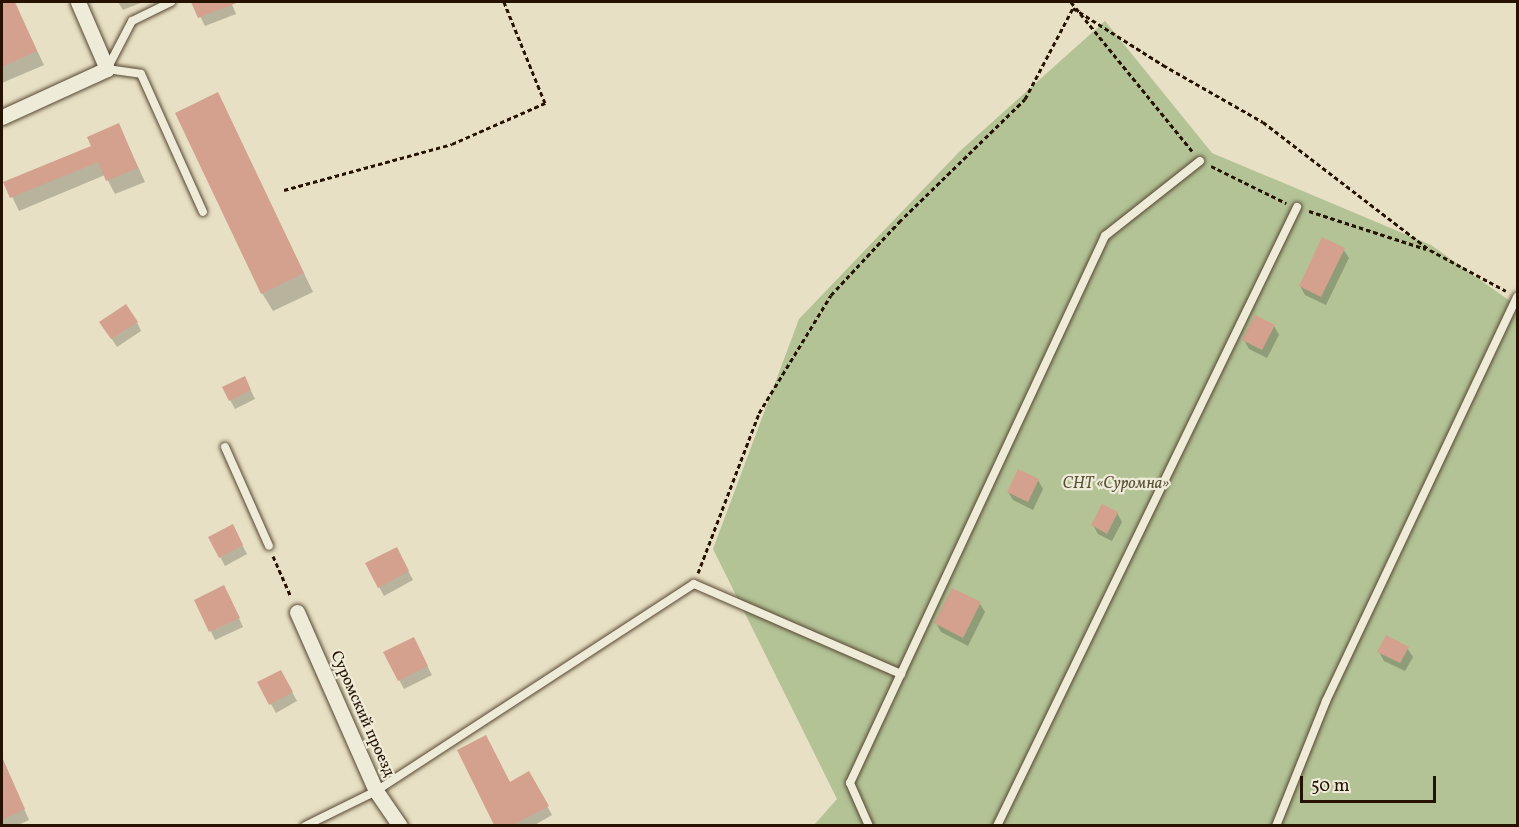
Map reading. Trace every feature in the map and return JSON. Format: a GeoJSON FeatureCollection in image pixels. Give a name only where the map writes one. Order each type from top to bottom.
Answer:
{"type":"FeatureCollection","features":[{"type":"Feature","properties":{"kind":"street"},"geometry":{"type":"LineString","coordinates":[[2,117],[107,69],[78,2]]}},
{"type":"Feature","properties":{"kind":"street","name":"Суромский проезд"},"geometry":{"type":"LineString","coordinates":[[297,612],[376,791],[400,825]]}},
{"type":"Feature","properties":{"kind":"lane"},"geometry":{"type":"LineString","coordinates":[[171,2],[132,21],[107,69],[141,74],[203,212]]}},
{"type":"Feature","properties":{"kind":"lane"},"geometry":{"type":"LineString","coordinates":[[869,825],[850,783],[1105,237],[1200,161]]}},
{"type":"Feature","properties":{"kind":"lane"},"geometry":{"type":"LineString","coordinates":[[997,825],[1297,207]]}},
{"type":"Feature","properties":{"kind":"lane"},"geometry":{"type":"LineString","coordinates":[[1276,825],[1326,701],[1517,297]]}},
{"type":"Feature","properties":{"kind":"lane"},"geometry":{"type":"LineString","coordinates":[[225,447],[269,546]]}},
{"type":"Feature","properties":{"kind":"lane"},"geometry":{"type":"LineString","coordinates":[[305,825],[376,791],[694,584],[901,674]]}},
{"type":"Feature","properties":{"kind":"path"},"geometry":{"type":"LineString","coordinates":[[284,190],[452,144],[545,103],[504,2]]}},
{"type":"Feature","properties":{"kind":"path"},"geometry":{"type":"LineString","coordinates":[[1071,2],[1073,8],[1200,161],[1264,195],[1430,250]]}},
{"type":"Feature","properties":{"kind":"path"},"geometry":{"type":"LineString","coordinates":[[1073,8],[1163,65],[1263,122],[1430,250],[1517,297]]}},
{"type":"Feature","properties":{"kind":"path"},"geometry":{"type":"LineString","coordinates":[[694,584],[759,413],[831,295],[899,222],[1025,99],[1073,8]]}},
{"type":"Feature","properties":{"kind":"path"},"geometry":{"type":"LineString","coordinates":[[269,546],[297,612]]}},
{"type":"Feature","properties":{"kind":"green space","name":"СНТ «Суромна»"},"geometry":{"type":"Polygon","coordinates":[[[1105,21],[1212,153],[1431,245],[1517,306],[1517,825],[814,825],[837,799],[713,549],[799,319],[959,152],[1105,21]]]}},
{"type":"Feature","properties":{"kind":"building"},"geometry":{"type":"Polygon","coordinates":[[[2,2],[15,2],[37,51],[2,67],[2,2]]]}},
{"type":"Feature","properties":{"kind":"building"},"geometry":{"type":"Polygon","coordinates":[[[191,2],[239,2],[198,18],[191,2]]]}},
{"type":"Feature","properties":{"kind":"building"},"geometry":{"type":"Polygon","coordinates":[[[218,92],[304,273],[261,294],[175,113],[218,92]]]}},
{"type":"Feature","properties":{"kind":"building"},"geometry":{"type":"Polygon","coordinates":[[[119,123],[138,168],[106,181],[98,162],[10,198],[3,182],[91,146],[87,137],[119,123]]]}},
{"type":"Feature","properties":{"kind":"building"},"geometry":{"type":"Polygon","coordinates":[[[1322,237],[1345,248],[1321,297],[1299,286],[1322,237]]]}},
{"type":"Feature","properties":{"kind":"building"},"geometry":{"type":"Polygon","coordinates":[[[126,304],[138,322],[111,339],[99,322],[126,304]]]}},
{"type":"Feature","properties":{"kind":"building"},"geometry":{"type":"Polygon","coordinates":[[[1255,315],[1275,325],[1262,350],[1242,340],[1255,315]]]}},
{"type":"Feature","properties":{"kind":"building"},"geometry":{"type":"Polygon","coordinates":[[[245,376],[251,390],[229,401],[222,387],[245,376]]]}},
{"type":"Feature","properties":{"kind":"building"},"geometry":{"type":"Polygon","coordinates":[[[1018,469],[1039,479],[1028,502],[1007,492],[1018,469]]]}},
{"type":"Feature","properties":{"kind":"building"},"geometry":{"type":"Polygon","coordinates":[[[1102,504],[1118,512],[1107,534],[1091,525],[1102,504]]]}},
{"type":"Feature","properties":{"kind":"building"},"geometry":{"type":"Polygon","coordinates":[[[233,524],[243,545],[219,558],[208,537],[233,524]]]}},
{"type":"Feature","properties":{"kind":"building"},"geometry":{"type":"Polygon","coordinates":[[[397,547],[409,571],[378,588],[365,563],[397,547]]]}},
{"type":"Feature","properties":{"kind":"building"},"geometry":{"type":"Polygon","coordinates":[[[224,585],[240,618],[209,632],[194,600],[224,585]]]}},
{"type":"Feature","properties":{"kind":"building"},"geometry":{"type":"Polygon","coordinates":[[[952,588],[981,602],[963,638],[934,623],[952,588]]]}},
{"type":"Feature","properties":{"kind":"building"},"geometry":{"type":"Polygon","coordinates":[[[1386,635],[1409,647],[1400,663],[1377,652],[1386,635]]]}},
{"type":"Feature","properties":{"kind":"building"},"geometry":{"type":"Polygon","coordinates":[[[414,637],[428,666],[398,681],[383,652],[414,637]]]}},
{"type":"Feature","properties":{"kind":"building"},"geometry":{"type":"Polygon","coordinates":[[[281,670],[293,692],[269,705],[257,682],[281,670]]]}},
{"type":"Feature","properties":{"kind":"building"},"geometry":{"type":"Polygon","coordinates":[[[486,735],[510,782],[529,771],[549,806],[513,825],[494,825],[457,750],[486,735]]]}},
{"type":"Feature","properties":{"kind":"building"},"geometry":{"type":"Polygon","coordinates":[[[2,757],[25,809],[2,820],[2,757]]]}}]}
